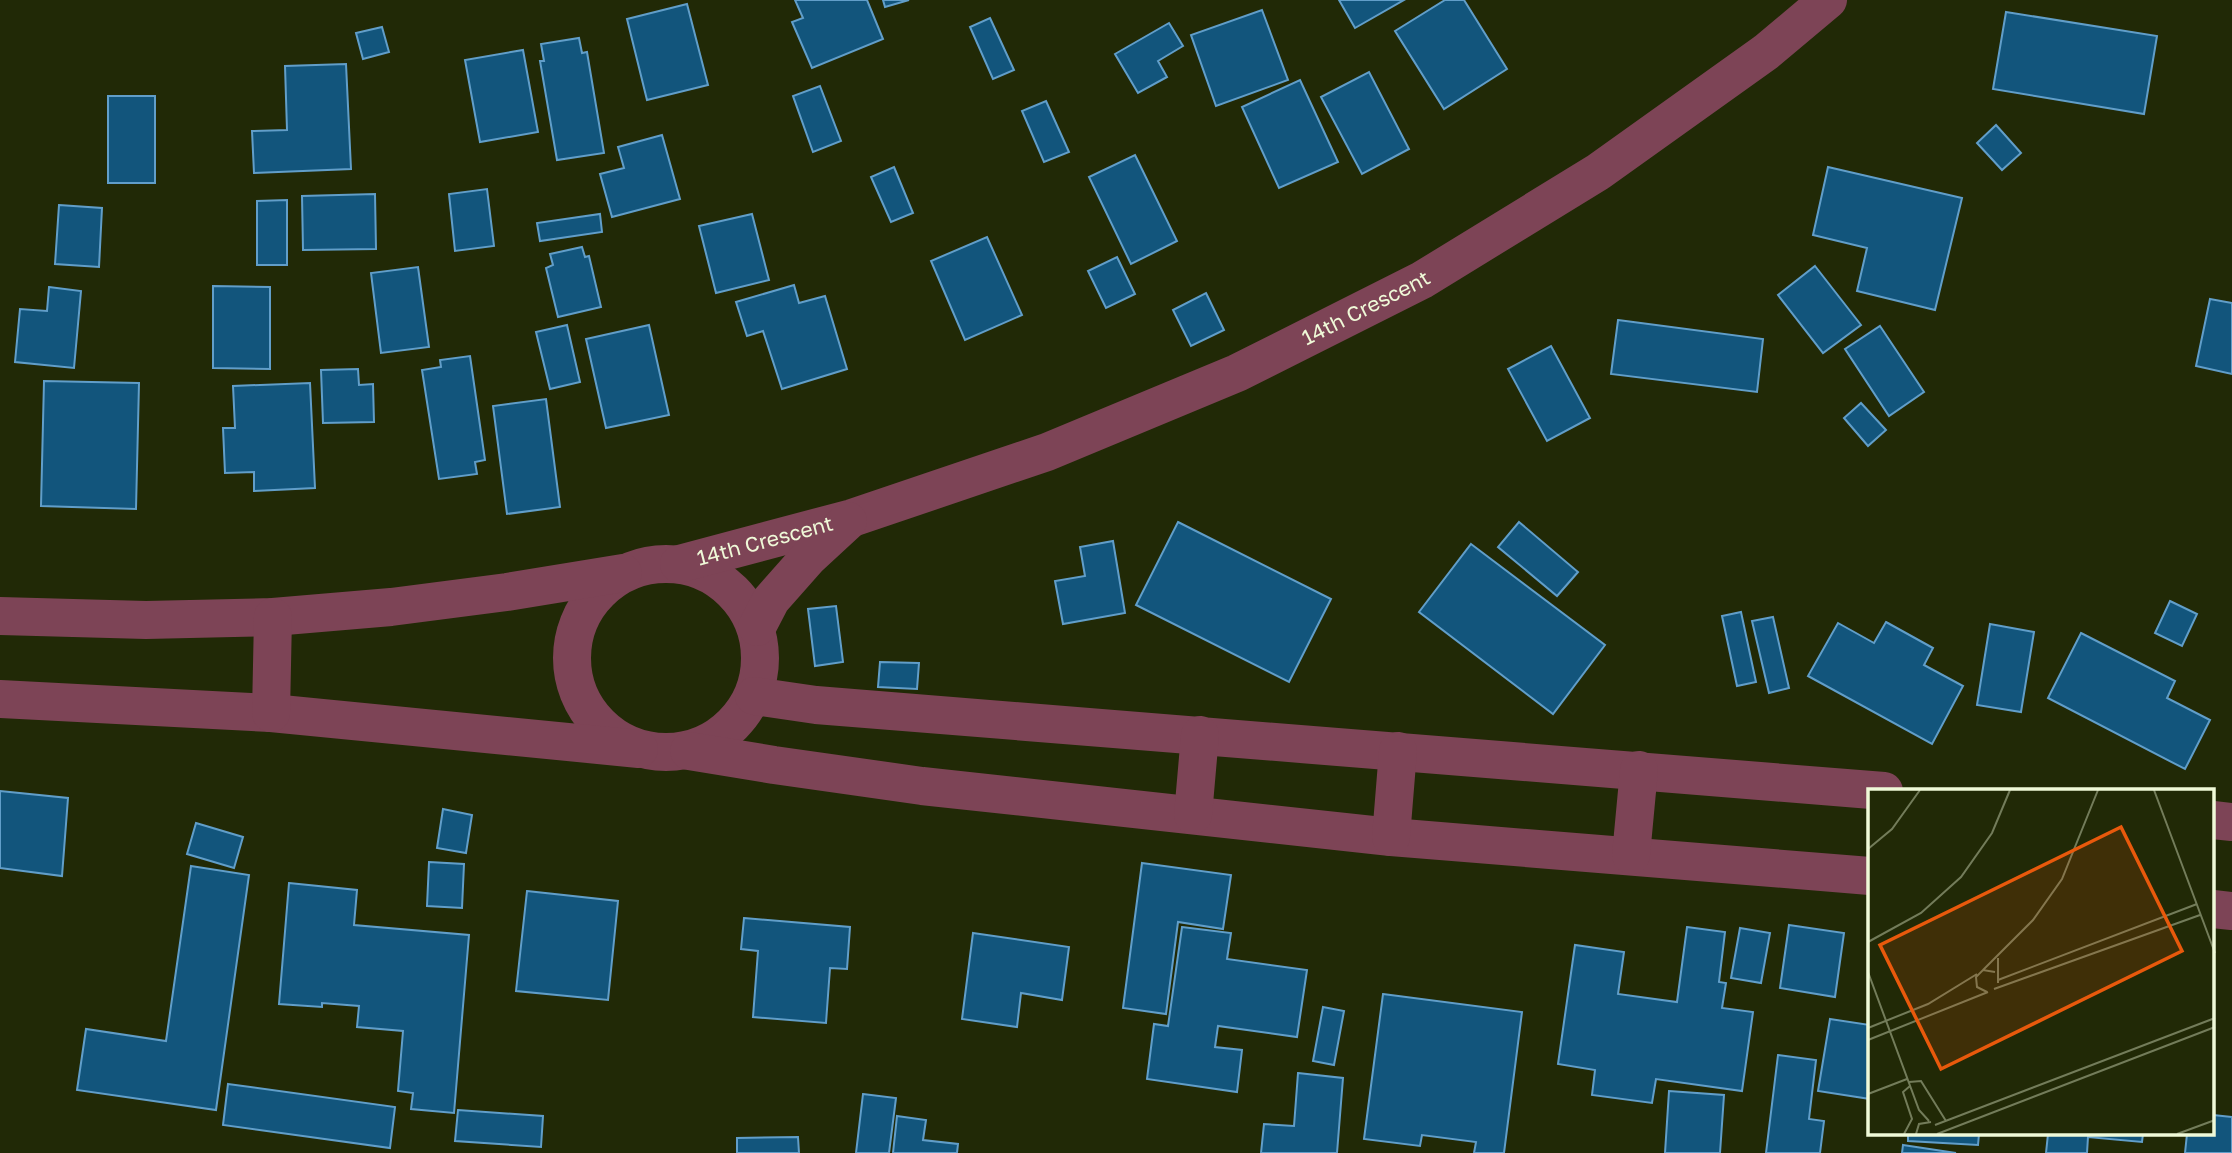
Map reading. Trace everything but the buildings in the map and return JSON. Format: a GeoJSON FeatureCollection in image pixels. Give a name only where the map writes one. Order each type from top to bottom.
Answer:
{"type":"FeatureCollection","features":[{"type":"Feature","properties":{"kind":"street","name":"14th Crescent"},"geometry":{"type":"LineString","coordinates":[[678,564],[852,518],[1047,452],[1225,379],[1422,280],[1598,173],[1766,52],[1828,0]]}},
{"type":"Feature","properties":{"kind":"street","name":"14th Crescent"},"geometry":{"type":"LineString","coordinates":[[757,627],[771,600],[809,557],[852,518]]}},
{"type":"Feature","properties":{"kind":"street"},"geometry":{"type":"LineString","coordinates":[[0,616],[146,620],[273,617],[391,607],[623,573],[650,564],[678,564],[712,575],[739,597],[757,627],[762,662],[754,696],[738,721],[716,740],[689,751]]}},
{"type":"Feature","properties":{"kind":"street"},"geometry":{"type":"LineString","coordinates":[[623,573],[600,590],[582,612],[573,639],[572,667],[579,695],[594,719],[616,738],[639,749]]}},
{"type":"Feature","properties":{"kind":"street"},"geometry":{"type":"LineString","coordinates":[[271,713],[273,617]]}},
{"type":"Feature","properties":{"kind":"street"},"geometry":{"type":"LineString","coordinates":[[754,696],[816,705],[1868,790]]}},
{"type":"Feature","properties":{"kind":"street"},"geometry":{"type":"LineString","coordinates":[[0,699],[271,713],[664,752],[689,751],[922,786],[1391,836],[1868,876]]}},
{"type":"Feature","properties":{"kind":"street"},"geometry":{"type":"LineString","coordinates":[[1193,815],[1200,735]]}},
{"type":"Feature","properties":{"kind":"street"},"geometry":{"type":"LineString","coordinates":[[1391,836],[1398,751]]}},
{"type":"Feature","properties":{"kind":"street"},"geometry":{"type":"LineString","coordinates":[[1631,855],[1639,770]]}},
{"type":"Feature","properties":{"kind":"street"},"geometry":{"type":"LineString","coordinates":[[2214,820],[2232,822]]}},
{"type":"Feature","properties":{"kind":"street"},"geometry":{"type":"LineString","coordinates":[[2214,909],[2232,911]]}}]}
